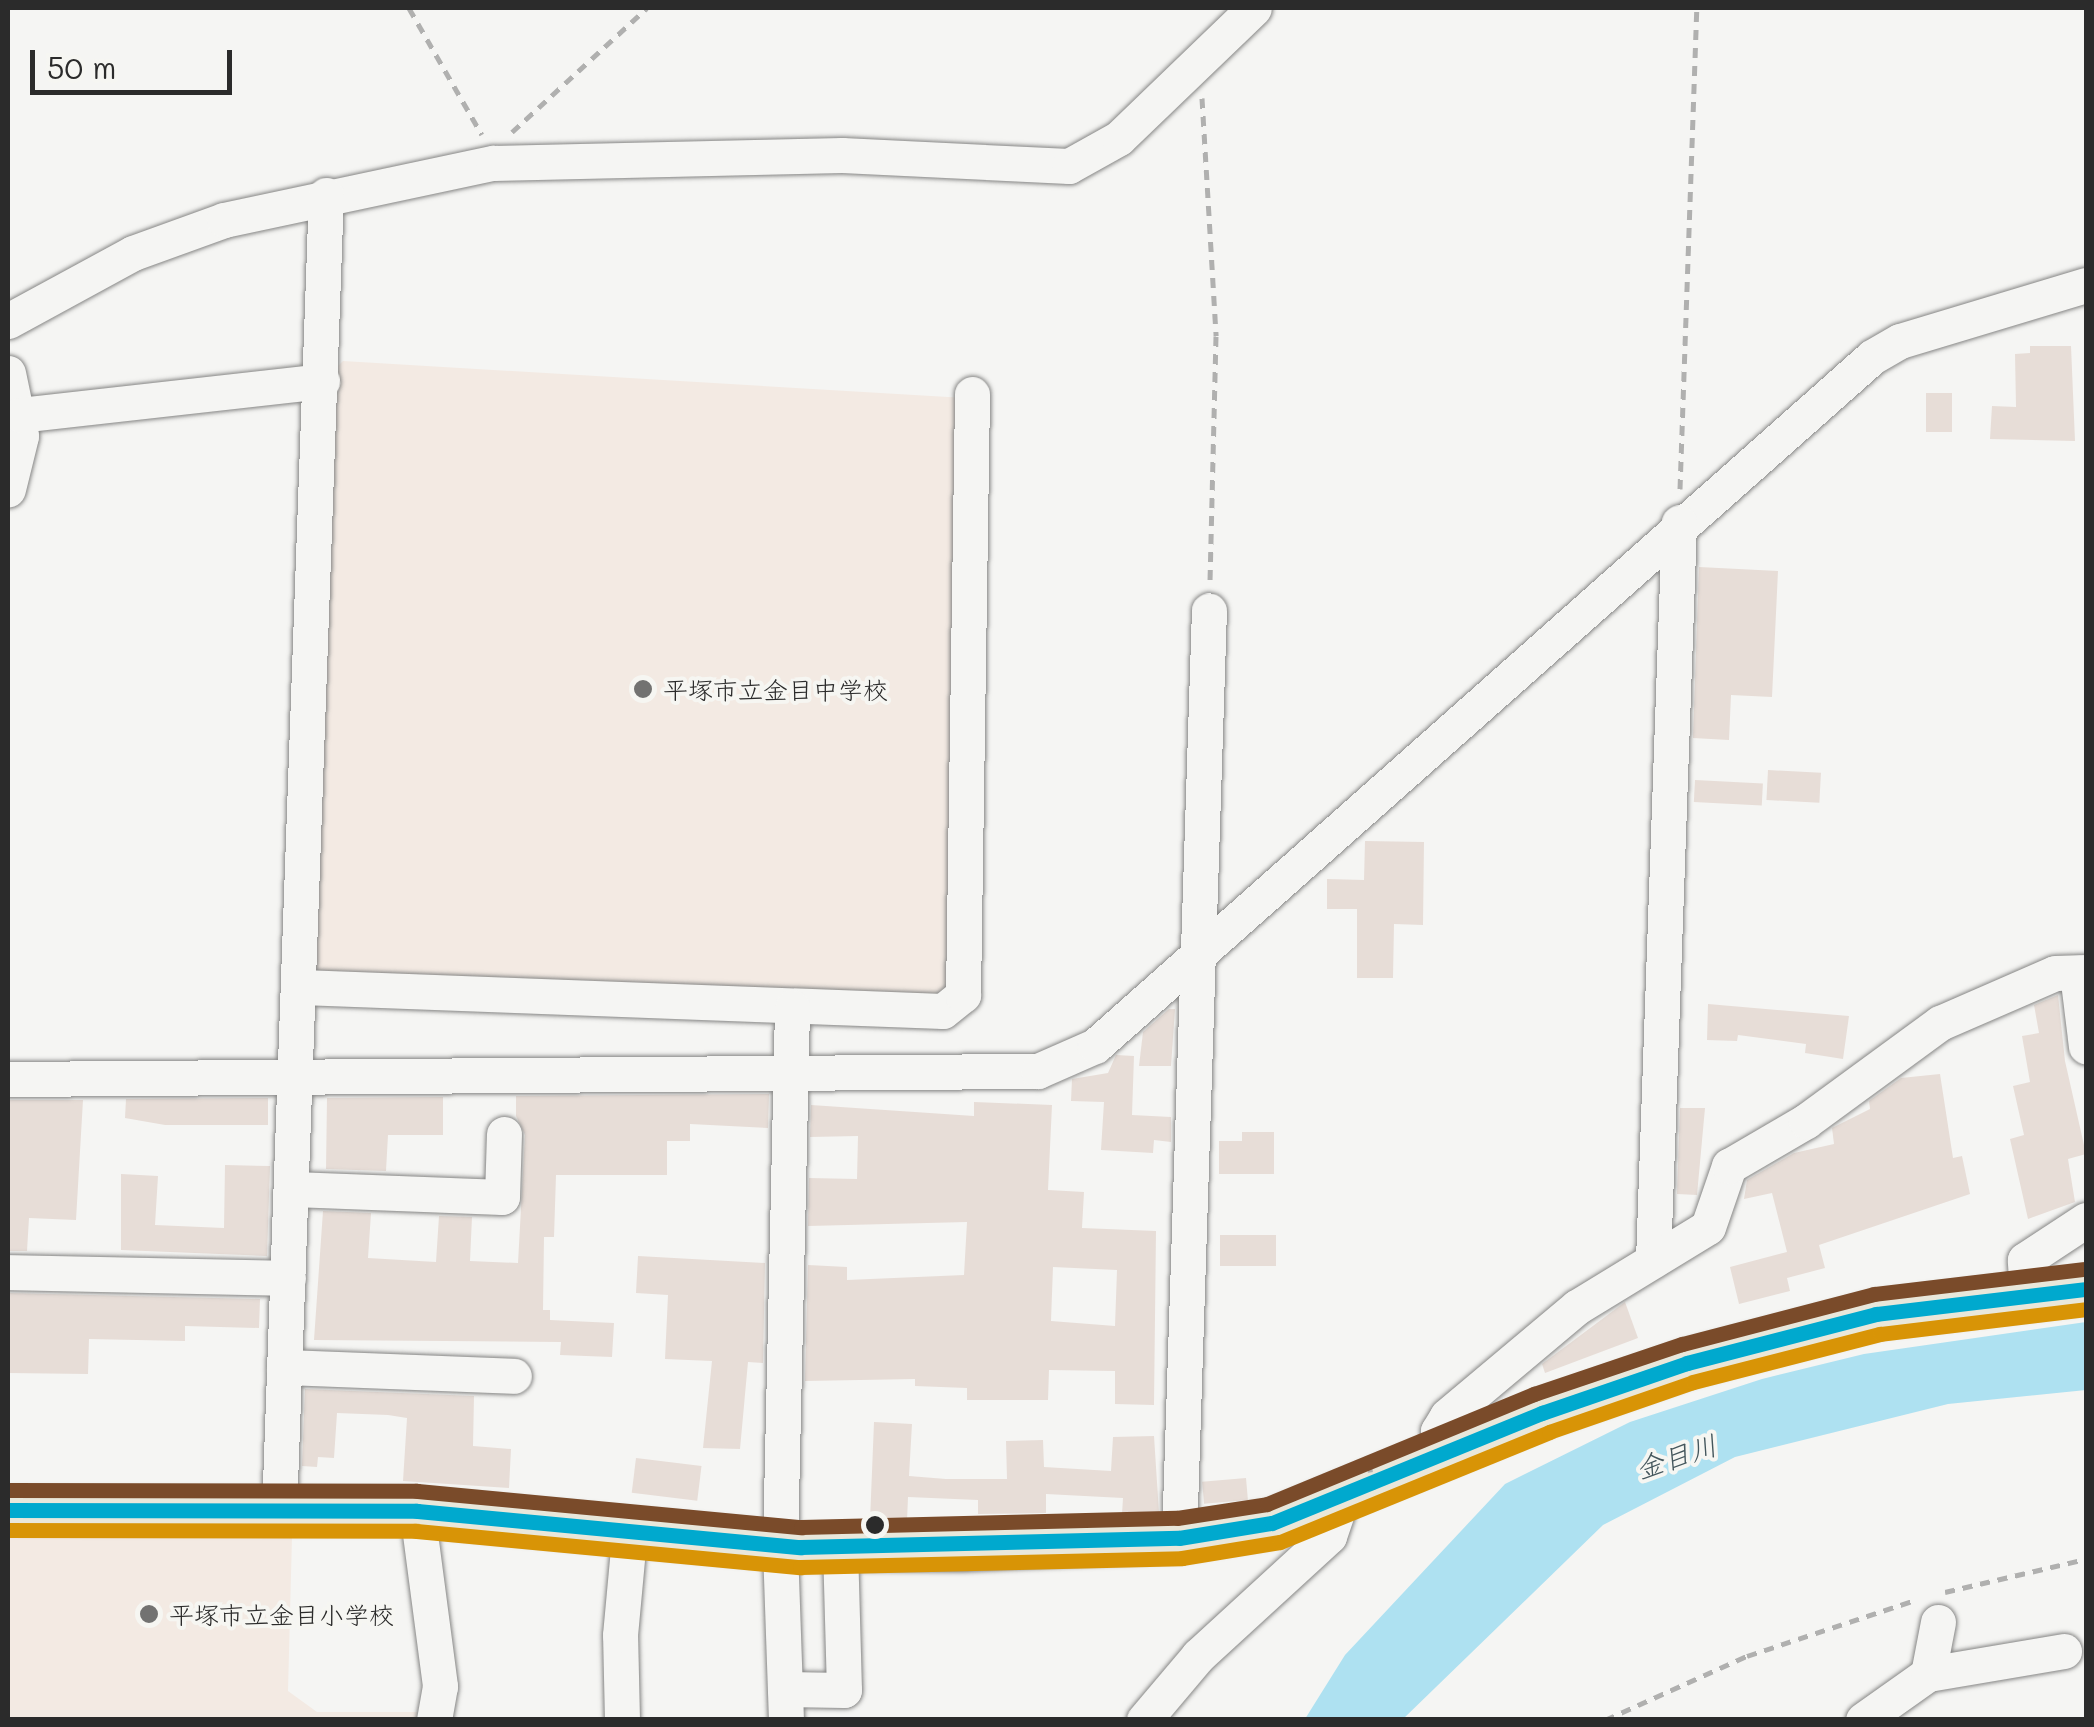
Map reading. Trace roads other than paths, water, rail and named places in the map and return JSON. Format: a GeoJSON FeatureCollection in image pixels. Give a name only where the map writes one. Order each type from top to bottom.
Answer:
{"type":"FeatureCollection","features":[{"type":"Feature","properties":{"kind":"main road"},"geometry":{"type":"LineString","coordinates":[[8,1510],[416,1512],[630,1528],[780,1546],[840,1548],[1179,1538],[1359,1505],[1445,1452],[1687,1363],[1876,1314],[2027,1292],[2086,1288]]}},
{"type":"Feature","properties":{"kind":"street"},"geometry":{"type":"LineString","coordinates":[[8,321],[132,253],[224,220],[326,195],[493,163],[842,155],[1070,166],[1120,138],[1254,8]]}},
{"type":"Feature","properties":{"kind":"street"},"geometry":{"type":"LineString","coordinates":[[278,1512],[301,988],[326,195]]}},
{"type":"Feature","properties":{"kind":"street"},"geometry":{"type":"LineString","coordinates":[[8,1078],[1038,1071],[1095,1046],[1678,522],[1872,356],[1900,341],[2086,285]]}},
{"type":"Feature","properties":{"kind":"street"},"geometry":{"type":"LineString","coordinates":[[8,373],[20,415],[17,467],[8,489]]}},
{"type":"Feature","properties":{"kind":"street"},"geometry":{"type":"LineString","coordinates":[[20,415],[322,381]]}},
{"type":"Feature","properties":{"kind":"street"},"geometry":{"type":"LineString","coordinates":[[301,988],[943,1011],[963,994],[972,394]]}},
{"type":"Feature","properties":{"kind":"street"},"geometry":{"type":"LineString","coordinates":[[1653,1260],[1678,522]]}},
{"type":"Feature","properties":{"kind":"street"},"geometry":{"type":"LineString","coordinates":[[1179,1538],[1209,610]]}},
{"type":"Feature","properties":{"kind":"street"},"geometry":{"type":"LineString","coordinates":[[1445,1452],[1438,1431],[1447,1416],[1577,1307],[1708,1227],[1729,1166],[1806,1121],[1940,1023],[2055,974],[2082,972],[2086,1046]]}},
{"type":"Feature","properties":{"kind":"street"},"geometry":{"type":"LineString","coordinates":[[792,1007],[780,1546],[786,1704],[844,1690],[840,1548]]}},
{"type":"Feature","properties":{"kind":"street"},"geometry":{"type":"LineString","coordinates":[[293,1188],[502,1197],[504,1134]]}},
{"type":"Feature","properties":{"kind":"street"},"geometry":{"type":"LineString","coordinates":[[2027,1292],[2025,1260],[2086,1220]]}},
{"type":"Feature","properties":{"kind":"street"},"geometry":{"type":"LineString","coordinates":[[8,1272],[288,1278]]}},
{"type":"Feature","properties":{"kind":"street"},"geometry":{"type":"LineString","coordinates":[[284,1367],[514,1376]]}},
{"type":"Feature","properties":{"kind":"street"},"geometry":{"type":"LineString","coordinates":[[1144,1720],[1198,1656],[1359,1505]]}},
{"type":"Feature","properties":{"kind":"street"},"geometry":{"type":"LineString","coordinates":[[416,1512],[440,1686],[434,1720]]}},
{"type":"Feature","properties":{"kind":"street"},"geometry":{"type":"LineString","coordinates":[[622,1720],[620,1635],[630,1528]]}},
{"type":"Feature","properties":{"kind":"street"},"geometry":{"type":"LineString","coordinates":[[1928,1674],[1934,1604]]}},
{"type":"Feature","properties":{"kind":"street"},"geometry":{"type":"LineString","coordinates":[[1862,1720],[1928,1674],[2074,1649]]}},
{"type":"Feature","properties":{"kind":"water","name":"金目川"},"geometry":{"type":"Polygon","coordinates":[[[2086,1322],[2086,1390],[1948,1404],[1735,1457],[1603,1525],[1403,1719],[1305,1719],[1345,1655],[1505,1484],[1630,1422],[1762,1379],[1864,1354],[2086,1322]]]}},
{"type":"Feature","properties":{"kind":"place","name":"平塚市立金目中学校"},"geometry":{"type":"Point","coordinates":[643,689]}},
{"type":"Feature","properties":{"kind":"place","name":"平塚市立金目小学校"},"geometry":{"type":"Point","coordinates":[149,1614]}}]}
